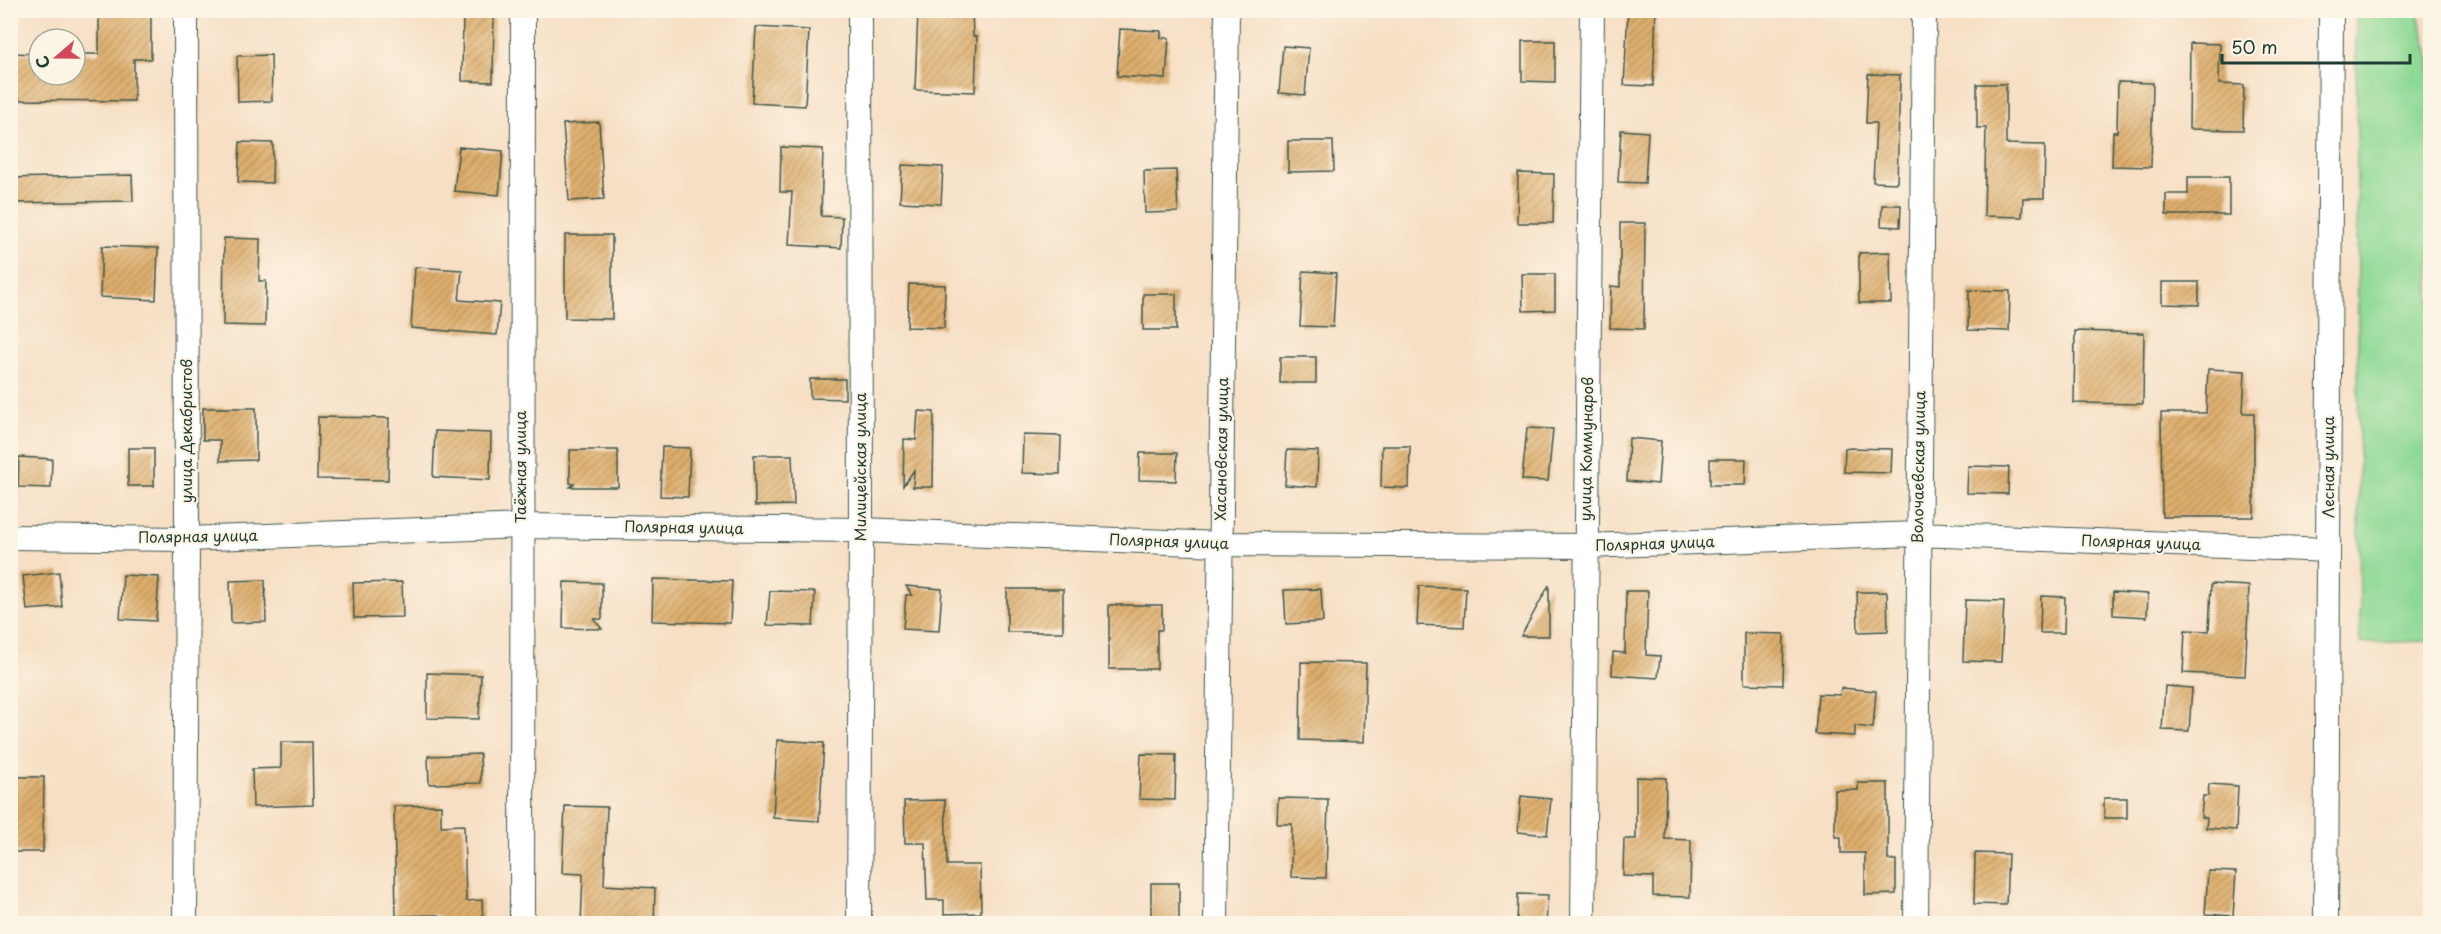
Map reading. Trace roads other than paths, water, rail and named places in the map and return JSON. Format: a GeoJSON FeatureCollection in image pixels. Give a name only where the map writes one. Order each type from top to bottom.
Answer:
{"type":"FeatureCollection","features":[{"type":"Feature","properties":{"kind":"street","name":"улица Декабристов"},"geometry":{"type":"LineString","coordinates":[[184,924],[187,539],[186,10]]}},
{"type":"Feature","properties":{"kind":"street","name":"Таёжная улица"},"geometry":{"type":"LineString","coordinates":[[522,924],[523,10]]}},
{"type":"Feature","properties":{"kind":"street","name":"Милицейская улица"},"geometry":{"type":"LineString","coordinates":[[859,924],[860,10]]}},
{"type":"Feature","properties":{"kind":"street","name":"Хасановская улица"},"geometry":{"type":"LineString","coordinates":[[1216,924],[1227,10]]}},
{"type":"Feature","properties":{"kind":"street","name":"улица Коммунаров"},"geometry":{"type":"LineString","coordinates":[[1583,924],[1592,10]]}},
{"type":"Feature","properties":{"kind":"street","name":"Волочаевская улица"},"geometry":{"type":"LineString","coordinates":[[1916,924],[1924,10]]}},
{"type":"Feature","properties":{"kind":"street","name":"Лесная улица"},"geometry":{"type":"LineString","coordinates":[[2326,924],[2331,10]]}},
{"type":"Feature","properties":{"kind":"street","name":"Полярная улица"},"geometry":{"type":"LineString","coordinates":[[10,537],[187,539],[521,526],[861,530],[1220,544],[1586,546],[1918,534],[2328,550]]}}]}
